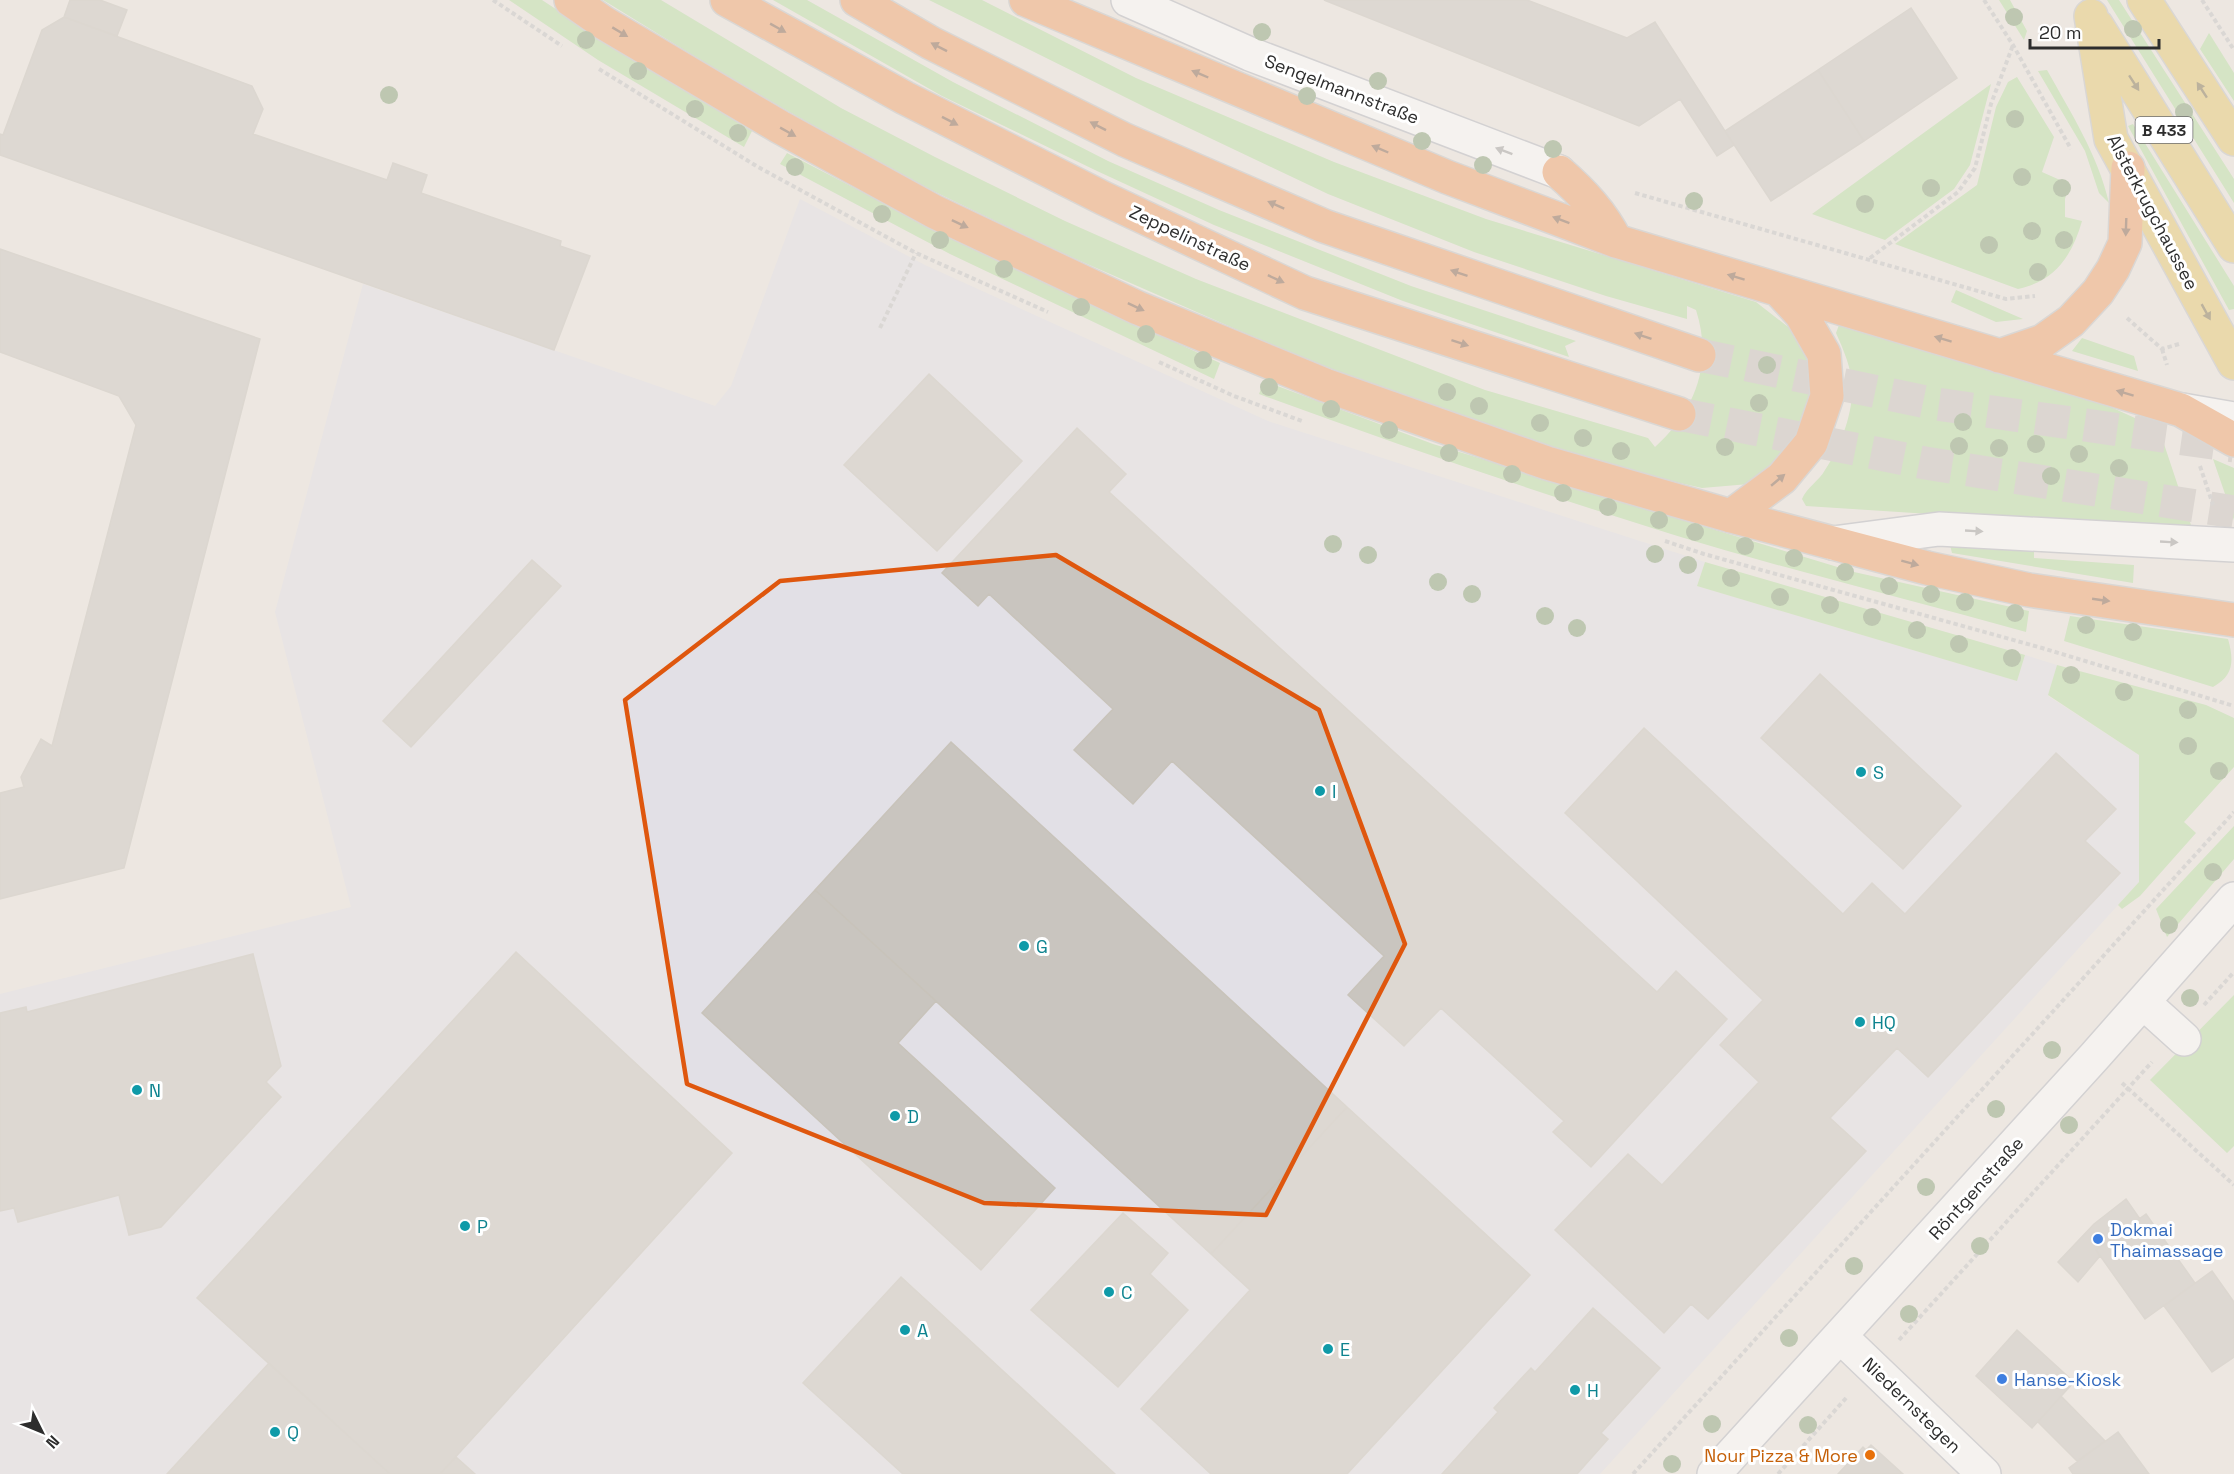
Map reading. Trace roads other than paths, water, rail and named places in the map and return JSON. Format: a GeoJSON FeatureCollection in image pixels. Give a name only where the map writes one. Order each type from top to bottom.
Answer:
{"type":"FeatureCollection","features":[{"type":"Feature","properties":{"kind":"highway"},"geometry":{"type":"LineString","coordinates":[[571,0],[604,23],[780,127],[935,212],[1138,308],[1325,385],[1547,463],[1731,516],[1928,568],[2029,590],[2234,620]]}},
{"type":"Feature","properties":{"kind":"highway","name":"Zeppelinstraße"},"geometry":{"type":"LineString","coordinates":[[727,0],[916,104],[1103,198],[1305,293],[1679,414]]}},
{"type":"Feature","properties":{"kind":"highway"},"geometry":{"type":"LineString","coordinates":[[857,0],[931,43],[1125,140],[1324,226],[1699,355]]}},
{"type":"Feature","properties":{"kind":"highway"},"geometry":{"type":"LineString","coordinates":[[1026,0],[1447,177],[1616,241],[2181,410],[2234,440]]}},
{"type":"Feature","properties":{"kind":"highway"},"geometry":{"type":"LineString","coordinates":[[1999,356],[2043,341],[2071,321],[2098,292],[2113,269],[2125,243],[2128,168]]}},
{"type":"Feature","properties":{"kind":"highway"},"geometry":{"type":"LineString","coordinates":[[1559,172],[1584,194],[1605,219],[1616,241]]}},
{"type":"Feature","properties":{"kind":"highway"},"geometry":{"type":"LineString","coordinates":[[1731,516],[1782,478],[1812,443],[1827,396],[1824,354],[1801,314],[1779,290]]}},
{"type":"Feature","properties":{"kind":"main road"},"geometry":{"type":"LineString","coordinates":[[2144,0],[2234,139]]}},
{"type":"Feature","properties":{"kind":"main road","name":"Alsterkrugchaussee"},"geometry":{"type":"LineString","coordinates":[[2085,8],[2110,139],[2234,363]]}},
{"type":"Feature","properties":{"kind":"main road","name":"Alsterkrugchaussee"},"geometry":{"type":"LineString","coordinates":[[2085,8],[2234,246]]}},
{"type":"Feature","properties":{"kind":"street","name":"Sengelmannstraße"},"geometry":{"type":"LineString","coordinates":[[1128,0],[1250,54],[1559,172]]}},
{"type":"Feature","properties":{"kind":"street"},"geometry":{"type":"LineString","coordinates":[[2181,410],[2234,418]]}},
{"type":"Feature","properties":{"kind":"street"},"geometry":{"type":"LineString","coordinates":[[1833,543],[1939,529],[2234,545]]}},
{"type":"Feature","properties":{"kind":"street","name":"Röntgenstraße"},"geometry":{"type":"LineString","coordinates":[[1714,1474],[1841,1337],[2234,899]]}},
{"type":"Feature","properties":{"kind":"street"},"geometry":{"type":"LineString","coordinates":[[2143,1002],[2181,1037]]}},
{"type":"Feature","properties":{"kind":"street","name":"Niedernstegen"},"geometry":{"type":"LineString","coordinates":[[1841,1337],[1984,1474]]}},
{"type":"Feature","properties":{"kind":"tunnel"},"geometry":{"type":"LineString","coordinates":[[1699,355],[1936,404],[2234,446]]}},
{"type":"Feature","properties":{"kind":"tunnel"},"geometry":{"type":"LineString","coordinates":[[1679,414],[1925,463],[2234,512]]}},
{"type":"Feature","properties":{"kind":"place","name":"S"},"geometry":{"type":"Point","coordinates":[1861,772]}},
{"type":"Feature","properties":{"kind":"place","name":"I"},"geometry":{"type":"Point","coordinates":[1320,791]}},
{"type":"Feature","properties":{"kind":"place","name":"G"},"geometry":{"type":"Point","coordinates":[1024,946]}},
{"type":"Feature","properties":{"kind":"place","name":"HQ"},"geometry":{"type":"Point","coordinates":[1860,1022]}},
{"type":"Feature","properties":{"kind":"place","name":"N"},"geometry":{"type":"Point","coordinates":[137,1090]}},
{"type":"Feature","properties":{"kind":"place","name":"D"},"geometry":{"type":"Point","coordinates":[895,1116]}},
{"type":"Feature","properties":{"kind":"place","name":"P"},"geometry":{"type":"Point","coordinates":[465,1226]}},
{"type":"Feature","properties":{"kind":"place","name":"Dokmai Thaimassage"},"geometry":{"type":"Point","coordinates":[2098,1239]}},
{"type":"Feature","properties":{"kind":"place","name":"C"},"geometry":{"type":"Point","coordinates":[1109,1292]}},
{"type":"Feature","properties":{"kind":"place","name":"A"},"geometry":{"type":"Point","coordinates":[905,1330]}},
{"type":"Feature","properties":{"kind":"place","name":"E"},"geometry":{"type":"Point","coordinates":[1328,1349]}},
{"type":"Feature","properties":{"kind":"place","name":"Hanse-Kiosk"},"geometry":{"type":"Point","coordinates":[2002,1379]}},
{"type":"Feature","properties":{"kind":"place","name":"H"},"geometry":{"type":"Point","coordinates":[1575,1390]}},
{"type":"Feature","properties":{"kind":"place","name":"Q"},"geometry":{"type":"Point","coordinates":[275,1432]}},
{"type":"Feature","properties":{"kind":"place","name":"Nour Pizza & More"},"geometry":{"type":"Point","coordinates":[1870,1455]}}]}
